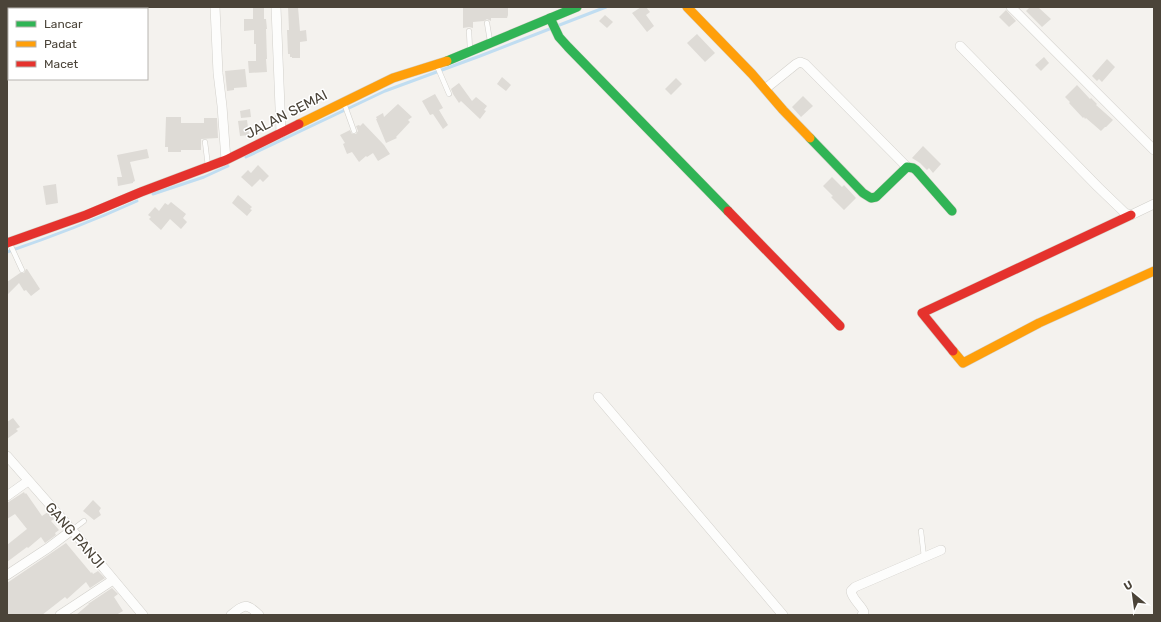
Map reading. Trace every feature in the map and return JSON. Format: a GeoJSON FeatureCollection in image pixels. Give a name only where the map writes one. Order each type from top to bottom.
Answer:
{"type":"FeatureCollection","features":[{"type":"Feature","properties":{"kind":"street"},"geometry":{"type":"LineString","coordinates":[[215,7],[218,73],[226,160]]}},
{"type":"Feature","properties":{"kind":"street"},"geometry":{"type":"LineString","coordinates":[[276,7],[281,133]]}},
{"type":"Feature","properties":{"kind":"street","name":"JALAN SEMAI"},"geometry":{"type":"LineString","coordinates":[[9,244],[86,216],[141,192],[226,160],[345,104],[393,78],[438,67],[490,43],[551,20],[577,7]]}},
{"type":"Feature","properties":{"kind":"street"},"geometry":{"type":"LineString","coordinates":[[687,7],[783,110],[867,196],[871,198],[878,195],[907,167]]}},
{"type":"Feature","properties":{"kind":"street"},"geometry":{"type":"LineString","coordinates":[[1011,7],[1154,150]]}},
{"type":"Feature","properties":{"kind":"street"},"geometry":{"type":"LineString","coordinates":[[551,20],[559,37],[840,326]]}},
{"type":"Feature","properties":{"kind":"street"},"geometry":{"type":"LineString","coordinates":[[960,46],[1098,187],[1125,213],[1131,215]]}},
{"type":"Feature","properties":{"kind":"street"},"geometry":{"type":"LineString","coordinates":[[765,89],[796,64],[800,62],[806,64],[907,167],[916,170],[952,211]]}},
{"type":"Feature","properties":{"kind":"street"},"geometry":{"type":"LineString","coordinates":[[1154,204],[922,313],[964,363],[1039,323],[1154,271]]}},
{"type":"Feature","properties":{"kind":"street"},"geometry":{"type":"LineString","coordinates":[[598,397],[783,615]]}},
{"type":"Feature","properties":{"kind":"street","name":"GANG PANJI"},"geometry":{"type":"LineString","coordinates":[[7,456],[72,530],[142,615]]}},
{"type":"Feature","properties":{"kind":"street"},"geometry":{"type":"LineString","coordinates":[[7,496],[28,481]]}},
{"type":"Feature","properties":{"kind":"street"},"geometry":{"type":"LineString","coordinates":[[7,575],[72,530]]}},
{"type":"Feature","properties":{"kind":"street"},"geometry":{"type":"LineString","coordinates":[[862,615],[864,612],[863,609],[852,595],[851,591],[854,587],[941,550]]}},
{"type":"Feature","properties":{"kind":"street"},"geometry":{"type":"LineString","coordinates":[[60,615],[114,580]]}},
{"type":"Feature","properties":{"kind":"street"},"geometry":{"type":"LineString","coordinates":[[231,615],[244,606],[249,606],[259,615]]}},
{"type":"Feature","properties":{"kind":"lane"},"geometry":{"type":"LineString","coordinates":[[487,24],[490,43]]}},
{"type":"Feature","properties":{"kind":"lane"},"geometry":{"type":"LineString","coordinates":[[469,32],[470,52]]}},
{"type":"Feature","properties":{"kind":"lane"},"geometry":{"type":"LineString","coordinates":[[438,67],[449,94]]}},
{"type":"Feature","properties":{"kind":"lane"},"geometry":{"type":"LineString","coordinates":[[345,104],[354,130]]}},
{"type":"Feature","properties":{"kind":"lane"},"geometry":{"type":"LineString","coordinates":[[205,142],[208,167]]}},
{"type":"Feature","properties":{"kind":"lane"},"geometry":{"type":"LineString","coordinates":[[9,244],[22,270]]}},
{"type":"Feature","properties":{"kind":"lane"},"geometry":{"type":"LineString","coordinates":[[72,530],[84,521]]}},
{"type":"Feature","properties":{"kind":"lane"},"geometry":{"type":"LineString","coordinates":[[921,532],[924,557]]}},
{"type":"Feature","properties":{"kind":"building"},"geometry":{"type":"Polygon","coordinates":[[[253,7],[264,7],[264,19],[266,19],[267,29],[267,72],[249,73],[248,61],[256,61],[256,44],[254,44],[254,30],[244,31],[244,19],[253,19],[253,7]]]}},
{"type":"Feature","properties":{"kind":"building"},"geometry":{"type":"Polygon","coordinates":[[[288,7],[298,7],[300,31],[306,30],[307,41],[300,42],[300,58],[292,58],[290,57],[290,54],[288,54],[288,7]]]}},
{"type":"Feature","properties":{"kind":"building"},"geometry":{"type":"Polygon","coordinates":[[[463,7],[508,7],[508,15],[507,18],[491,18],[491,21],[487,19],[484,21],[473,22],[473,28],[463,28],[463,7]]]}},
{"type":"Feature","properties":{"kind":"building"},"geometry":{"type":"Polygon","coordinates":[[[641,7],[646,7],[650,12],[646,15],[654,26],[647,32],[632,13],[641,7]]]}},
{"type":"Feature","properties":{"kind":"building"},"geometry":{"type":"Polygon","coordinates":[[[1030,7],[1038,7],[1051,19],[1042,27],[1026,11],[1030,7]]]}},
{"type":"Feature","properties":{"kind":"building"},"geometry":{"type":"Polygon","coordinates":[[[1006,10],[1016,21],[1009,27],[999,17],[1006,10]]]}},
{"type":"Feature","properties":{"kind":"building"},"geometry":{"type":"Polygon","coordinates":[[[605,15],[613,22],[607,28],[599,21],[605,15]]]}},
{"type":"Feature","properties":{"kind":"building"},"geometry":{"type":"Polygon","coordinates":[[[697,34],[715,53],[705,62],[687,43],[697,34]]]}},
{"type":"Feature","properties":{"kind":"building"},"geometry":{"type":"Polygon","coordinates":[[[1044,57],[1049,63],[1041,71],[1035,65],[1044,57]]]}},
{"type":"Feature","properties":{"kind":"building"},"geometry":{"type":"Polygon","coordinates":[[[1107,59],[1115,67],[1102,82],[1099,79],[1097,81],[1092,76],[1107,59]]]}},
{"type":"Feature","properties":{"kind":"building"},"geometry":{"type":"Polygon","coordinates":[[[245,69],[247,87],[234,88],[234,90],[227,91],[225,71],[245,69]]]}},
{"type":"Feature","properties":{"kind":"building"},"geometry":{"type":"Polygon","coordinates":[[[502,77],[511,85],[506,91],[497,84],[502,77]]]}},
{"type":"Feature","properties":{"kind":"building"},"geometry":{"type":"Polygon","coordinates":[[[676,78],[682,84],[671,95],[665,89],[676,78]]]}},
{"type":"Feature","properties":{"kind":"building"},"geometry":{"type":"Polygon","coordinates":[[[459,83],[472,101],[476,97],[487,106],[484,110],[486,111],[480,119],[461,101],[459,103],[453,94],[451,89],[459,83]]]}},
{"type":"Feature","properties":{"kind":"building"},"geometry":{"type":"Polygon","coordinates":[[[1077,85],[1113,120],[1101,131],[1086,118],[1083,118],[1065,97],[1077,85]]]}},
{"type":"Feature","properties":{"kind":"building"},"geometry":{"type":"Polygon","coordinates":[[[435,94],[443,108],[439,110],[448,125],[443,129],[433,114],[430,115],[422,101],[435,94]]]}},
{"type":"Feature","properties":{"kind":"building"},"geometry":{"type":"Polygon","coordinates":[[[803,96],[813,106],[801,117],[792,107],[803,96]]]}},
{"type":"Feature","properties":{"kind":"building"},"geometry":{"type":"Polygon","coordinates":[[[398,104],[412,117],[408,120],[410,122],[396,137],[397,138],[386,143],[376,117],[383,113],[384,117],[398,104]]]}},
{"type":"Feature","properties":{"kind":"building"},"geometry":{"type":"Polygon","coordinates":[[[250,109],[251,117],[241,118],[240,111],[250,109]]]}},
{"type":"Feature","properties":{"kind":"building"},"geometry":{"type":"Polygon","coordinates":[[[166,117],[181,117],[181,123],[204,123],[204,118],[217,118],[218,138],[201,139],[201,150],[181,150],[181,152],[168,152],[168,147],[165,147],[166,117]]]}},
{"type":"Feature","properties":{"kind":"building"},"geometry":{"type":"Polygon","coordinates":[[[247,120],[249,135],[240,136],[238,121],[247,120]]]}},
{"type":"Feature","properties":{"kind":"building"},"geometry":{"type":"Polygon","coordinates":[[[363,123],[384,145],[390,154],[378,161],[373,153],[367,157],[366,156],[359,162],[352,152],[347,154],[343,144],[345,143],[340,135],[350,130],[352,134],[356,134],[358,131],[356,126],[360,126],[363,123]]]}},
{"type":"Feature","properties":{"kind":"building"},"geometry":{"type":"Polygon","coordinates":[[[923,146],[941,164],[933,173],[929,168],[927,170],[912,158],[923,146]]]}},
{"type":"Feature","properties":{"kind":"building"},"geometry":{"type":"Polygon","coordinates":[[[147,149],[149,158],[130,162],[135,181],[133,183],[118,186],[117,177],[122,177],[117,155],[147,149]]]}},
{"type":"Feature","properties":{"kind":"building"},"geometry":{"type":"Polygon","coordinates":[[[258,165],[269,176],[263,182],[260,179],[252,187],[241,177],[248,170],[251,173],[258,165]]]}},
{"type":"Feature","properties":{"kind":"building"},"geometry":{"type":"Polygon","coordinates":[[[832,177],[842,187],[844,185],[856,198],[844,210],[831,197],[833,196],[823,186],[832,177]]]}},
{"type":"Feature","properties":{"kind":"building"},"geometry":{"type":"Polygon","coordinates":[[[56,184],[58,203],[46,205],[43,186],[56,184]]]}},
{"type":"Feature","properties":{"kind":"building"},"geometry":{"type":"Polygon","coordinates":[[[238,195],[252,207],[250,209],[252,210],[247,216],[232,203],[238,195]]]}},
{"type":"Feature","properties":{"kind":"building"},"geometry":{"type":"Polygon","coordinates":[[[171,202],[186,214],[183,218],[187,222],[181,229],[170,219],[161,230],[149,219],[151,217],[148,215],[155,207],[159,211],[165,203],[168,205],[171,202]]]}},
{"type":"Feature","properties":{"kind":"building"},"geometry":{"type":"Polygon","coordinates":[[[26,269],[40,289],[31,296],[26,290],[24,291],[19,283],[7,295],[7,282],[20,273],[24,273],[26,269]]]}},
{"type":"Feature","properties":{"kind":"building"},"geometry":{"type":"Polygon","coordinates":[[[13,418],[20,427],[16,429],[18,431],[7,439],[7,422],[13,418]]]}},
{"type":"Feature","properties":{"kind":"building"},"geometry":{"type":"Polygon","coordinates":[[[24,492],[42,516],[48,512],[54,519],[51,521],[59,530],[55,533],[56,535],[45,543],[41,537],[7,562],[7,545],[27,529],[15,514],[7,519],[7,503],[24,492]]]}},
{"type":"Feature","properties":{"kind":"building"},"geometry":{"type":"Polygon","coordinates":[[[93,500],[101,508],[99,511],[101,515],[94,520],[83,511],[93,500]]]}},
{"type":"Feature","properties":{"kind":"building"},"geometry":{"type":"Polygon","coordinates":[[[66,543],[91,573],[92,572],[93,574],[98,571],[105,578],[90,588],[86,582],[67,599],[65,597],[42,615],[7,615],[7,583],[66,543]]]}},
{"type":"Feature","properties":{"kind":"building"},"geometry":{"type":"Polygon","coordinates":[[[112,588],[118,594],[114,597],[123,611],[116,615],[76,615],[88,604],[112,588]]]}},
{"type":"Feature","properties":{"kind":"waterway"},"geometry":{"type":"LineString","coordinates":[[557,26],[606,7]]}},
{"type":"Feature","properties":{"kind":"waterway"},"geometry":{"type":"LineString","coordinates":[[246,157],[385,91],[552,28]]}},
{"type":"Feature","properties":{"kind":"waterway"},"geometry":{"type":"LineString","coordinates":[[153,194],[204,177],[228,166]]}},
{"type":"Feature","properties":{"kind":"waterway"},"geometry":{"type":"LineString","coordinates":[[7,252],[73,228],[137,201]]}},
{"type":"Feature","properties":{"kind":"traffic: fast"},"geometry":{"type":"LineString","coordinates":[[447,61],[577,7]]}},
{"type":"Feature","properties":{"kind":"traffic: fast"},"geometry":{"type":"LineString","coordinates":[[550,18],[559,37],[568,47],[728,211]]}},
{"type":"Feature","properties":{"kind":"traffic: fast"},"geometry":{"type":"LineString","coordinates":[[810,138],[863,193],[871,198],[876,197],[907,167],[916,170],[952,211]]}},
{"type":"Feature","properties":{"kind":"traffic: slow"},"geometry":{"type":"LineString","coordinates":[[687,7],[752,74],[783,110],[810,138]]}},
{"type":"Feature","properties":{"kind":"traffic: slow"},"geometry":{"type":"LineString","coordinates":[[299,124],[393,78],[447,61]]}},
{"type":"Feature","properties":{"kind":"traffic: slow"},"geometry":{"type":"LineString","coordinates":[[953,351],[963,363],[1039,323],[1154,271]]}},
{"type":"Feature","properties":{"kind":"traffic: jam"},"geometry":{"type":"LineString","coordinates":[[7,243],[86,215],[141,192],[226,160],[299,124]]}},
{"type":"Feature","properties":{"kind":"traffic: jam"},"geometry":{"type":"LineString","coordinates":[[728,211],[840,326]]}},
{"type":"Feature","properties":{"kind":"traffic: jam"},"geometry":{"type":"LineString","coordinates":[[953,351],[922,313],[1131,215]]}}]}
